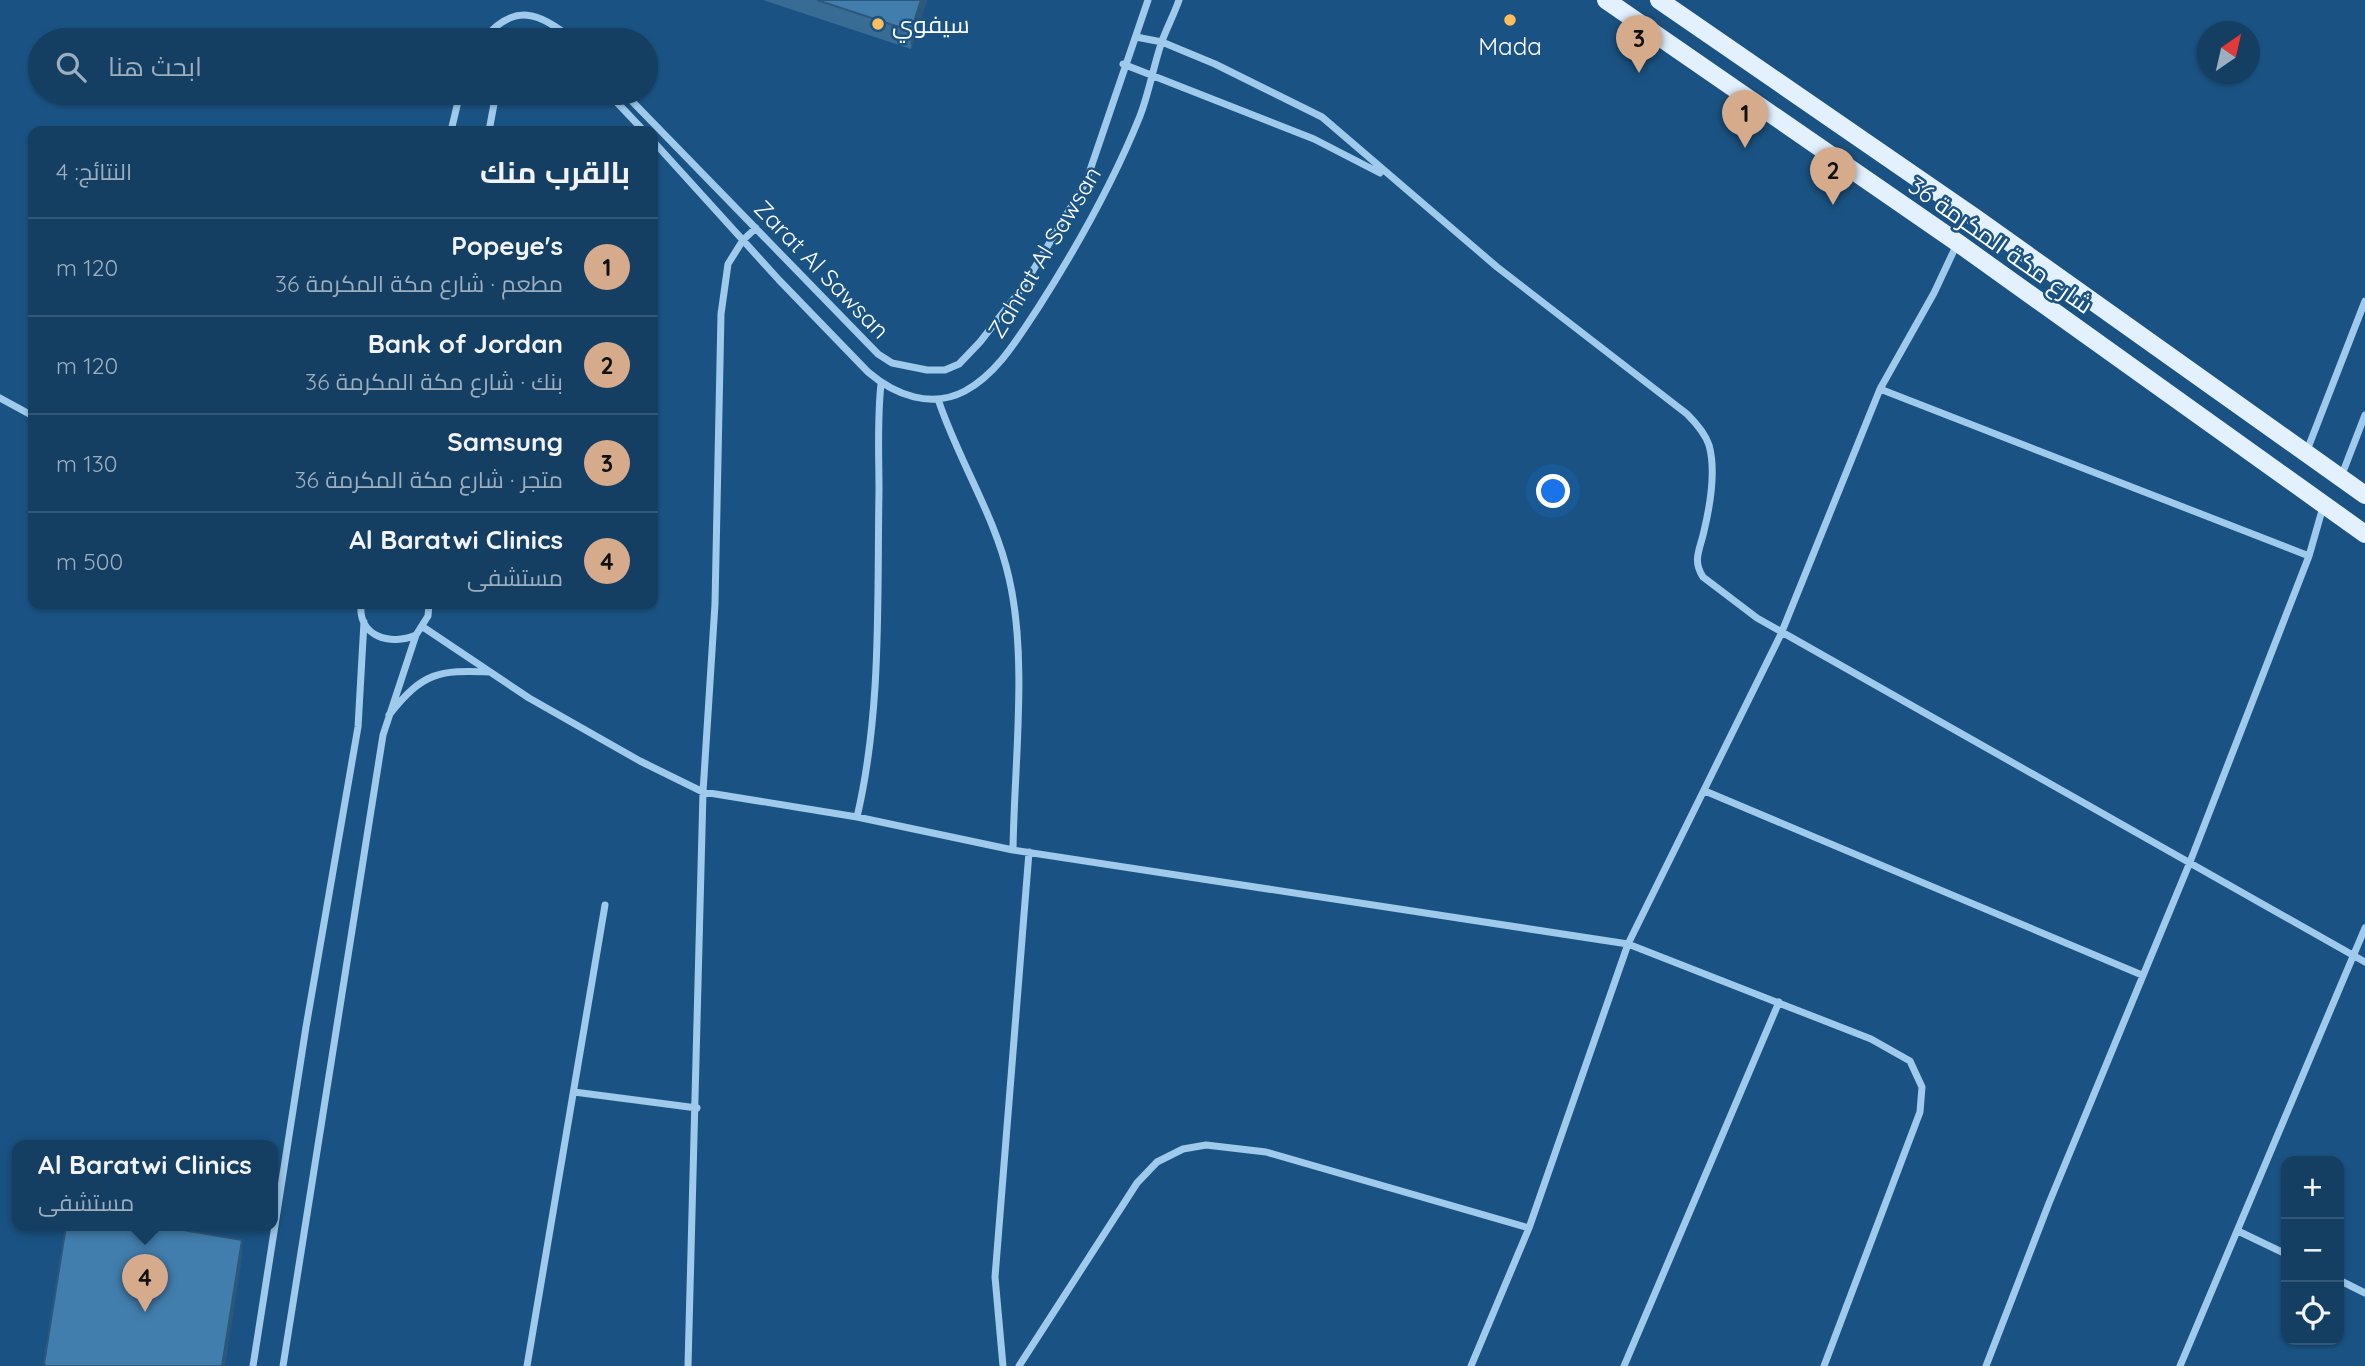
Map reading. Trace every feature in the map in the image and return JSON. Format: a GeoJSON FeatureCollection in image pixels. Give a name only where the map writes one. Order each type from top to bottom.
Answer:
{"type":"FeatureCollection","features":[{"type":"Feature","properties":{"kind":"main road","name":"شارع مكة المكرمة 36"},"geometry":{"type":"LineString","coordinates":[[1606,0],[1958,243],[2365,534]]}},
{"type":"Feature","properties":{"kind":"main road","name":"شارع مكة المكرمة 36"},"geometry":{"type":"LineString","coordinates":[[1659,0],[1974,216],[2365,495]]}},
{"type":"Feature","properties":{"kind":"street","name":"Zarat Al Sawsan"},"geometry":{"type":"LineString","coordinates":[[658,128],[878,355],[908,368],[945,370],[959,364],[975,349],[1023,287],[1086,182],[1148,0]]}},
{"type":"Feature","properties":{"kind":"street","name":"Zahrat Al Sawsan"},"geometry":{"type":"LineString","coordinates":[[658,146],[881,384],[913,398],[938,399],[964,391],[991,371],[1027,324],[1110,183],[1141,114],[1162,42],[1179,0]]}},
{"type":"Feature","properties":{"kind":"street"},"geometry":{"type":"LineString","coordinates":[[493,28],[513,16],[534,15],[559,28]]}},
{"type":"Feature","properties":{"kind":"street"},"geometry":{"type":"LineString","coordinates":[[1136,37],[1162,42],[1215,64],[1322,117],[1497,267],[1641,376],[1699,426],[1709,445],[1711,478],[1704,531],[1696,559],[1703,577],[1782,635],[2365,962]]}},
{"type":"Feature","properties":{"kind":"street"},"geometry":{"type":"LineString","coordinates":[[1124,64],[1152,77],[1214,97],[1314,139],[1390,178]]}},
{"type":"Feature","properties":{"kind":"street"},"geometry":{"type":"LineString","coordinates":[[452,126],[457,105]]}},
{"type":"Feature","properties":{"kind":"street"},"geometry":{"type":"LineString","coordinates":[[490,126],[494,105]]}},
{"type":"Feature","properties":{"kind":"street"},"geometry":{"type":"LineString","coordinates":[[619,105],[639,126]]}},
{"type":"Feature","properties":{"kind":"street","name":"Zarat Al Sawsan"},"geometry":{"type":"LineString","coordinates":[[636,105],[656,126]]}},
{"type":"Feature","properties":{"kind":"street"},"geometry":{"type":"LineString","coordinates":[[688,1366],[697,1108],[703,792],[715,604],[721,314],[728,264],[743,240],[756,228]]}},
{"type":"Feature","properties":{"kind":"street"},"geometry":{"type":"LineString","coordinates":[[1471,1366],[1529,1228],[1628,944],[1782,635],[1880,389],[1934,293],[1958,243]]}},
{"type":"Feature","properties":{"kind":"street"},"geometry":{"type":"LineString","coordinates":[[2306,453],[2365,301]]}},
{"type":"Feature","properties":{"kind":"street"},"geometry":{"type":"LineString","coordinates":[[857,817],[870,739],[878,639],[877,424],[881,384]]}},
{"type":"Feature","properties":{"kind":"street"},"geometry":{"type":"LineString","coordinates":[[1880,389],[2309,556]]}},
{"type":"Feature","properties":{"kind":"street"},"geometry":{"type":"LineString","coordinates":[[0,398],[28,413]]}},
{"type":"Feature","properties":{"kind":"street"},"geometry":{"type":"LineString","coordinates":[[938,399],[948,431],[999,545],[1010,579],[1015,623],[1018,713],[1013,850]]}},
{"type":"Feature","properties":{"kind":"street"},"geometry":{"type":"LineString","coordinates":[[2341,478],[2365,415]]}},
{"type":"Feature","properties":{"kind":"street"},"geometry":{"type":"LineString","coordinates":[[1986,1366],[2190,862],[2309,556],[2323,505]]}},
{"type":"Feature","properties":{"kind":"street"},"geometry":{"type":"LineString","coordinates":[[278,1206],[358,727],[362,609]]}},
{"type":"Feature","properties":{"kind":"street"},"geometry":{"type":"LineString","coordinates":[[283,1366],[386,718],[428,609]]}},
{"type":"Feature","properties":{"kind":"street"},"geometry":{"type":"LineString","coordinates":[[363,622],[370,631],[392,641],[416,635]]}},
{"type":"Feature","properties":{"kind":"street"},"geometry":{"type":"LineString","coordinates":[[423,627],[491,672],[629,755],[703,792],[857,817],[1013,850],[1628,944],[1871,1039],[1910,1060],[1922,1087],[1920,1112],[1824,1366]]}},
{"type":"Feature","properties":{"kind":"street"},"geometry":{"type":"LineString","coordinates":[[386,718],[402,699],[431,676],[446,671],[491,672]]}},
{"type":"Feature","properties":{"kind":"street"},"geometry":{"type":"LineString","coordinates":[[1705,791],[2142,975]]}},
{"type":"Feature","properties":{"kind":"street"},"geometry":{"type":"LineString","coordinates":[[1003,1366],[995,1277],[1029,852]]}},
{"type":"Feature","properties":{"kind":"street"},"geometry":{"type":"LineString","coordinates":[[527,1366],[605,905]]}},
{"type":"Feature","properties":{"kind":"street"},"geometry":{"type":"LineString","coordinates":[[2180,1366],[2365,928]]}},
{"type":"Feature","properties":{"kind":"street"},"geometry":{"type":"LineString","coordinates":[[1624,1366],[1779,1002]]}},
{"type":"Feature","properties":{"kind":"street"},"geometry":{"type":"LineString","coordinates":[[573,1091],[697,1108]]}},
{"type":"Feature","properties":{"kind":"street"},"geometry":{"type":"LineString","coordinates":[[1019,1366],[1137,1183],[1157,1162],[1182,1149],[1206,1145],[1266,1152],[1529,1228]]}},
{"type":"Feature","properties":{"kind":"street"},"geometry":{"type":"LineString","coordinates":[[253,1366],[274,1231]]}},
{"type":"Feature","properties":{"kind":"street"},"geometry":{"type":"LineString","coordinates":[[2238,1231],[2281,1252]]}},
{"type":"Feature","properties":{"kind":"street"},"geometry":{"type":"LineString","coordinates":[[2343,1282],[2365,1293]]}},
{"type":"Feature","properties":{"kind":"building"},"geometry":{"type":"Polygon","coordinates":[[[817,0],[921,0],[911,31],[817,0]]]}},
{"type":"Feature","properties":{"kind":"building"},"geometry":{"type":"Polygon","coordinates":[[[65,1231],[189,1231],[242,1240],[222,1366],[44,1364],[65,1231]]]}},
{"type":"Feature","properties":{"kind":"place","name":"Mada"},"geometry":{"type":"Point","coordinates":[1510,20]}},
{"type":"Feature","properties":{"kind":"place","name":"سيفوي"},"geometry":{"type":"Point","coordinates":[878,24]}},
{"type":"Feature","properties":{"kind":"place","name":"Samsung"},"geometry":{"type":"Point","coordinates":[1639,73]}},
{"type":"Feature","properties":{"kind":"place","name":"Popeye's"},"geometry":{"type":"Point","coordinates":[1745,148]}},
{"type":"Feature","properties":{"kind":"place","name":"Bank of Jordan"},"geometry":{"type":"Point","coordinates":[1833,205]}},
{"type":"Feature","properties":{"kind":"place","name":"Al Baratwi Clinics"},"geometry":{"type":"Point","coordinates":[145,1312]}}]}
